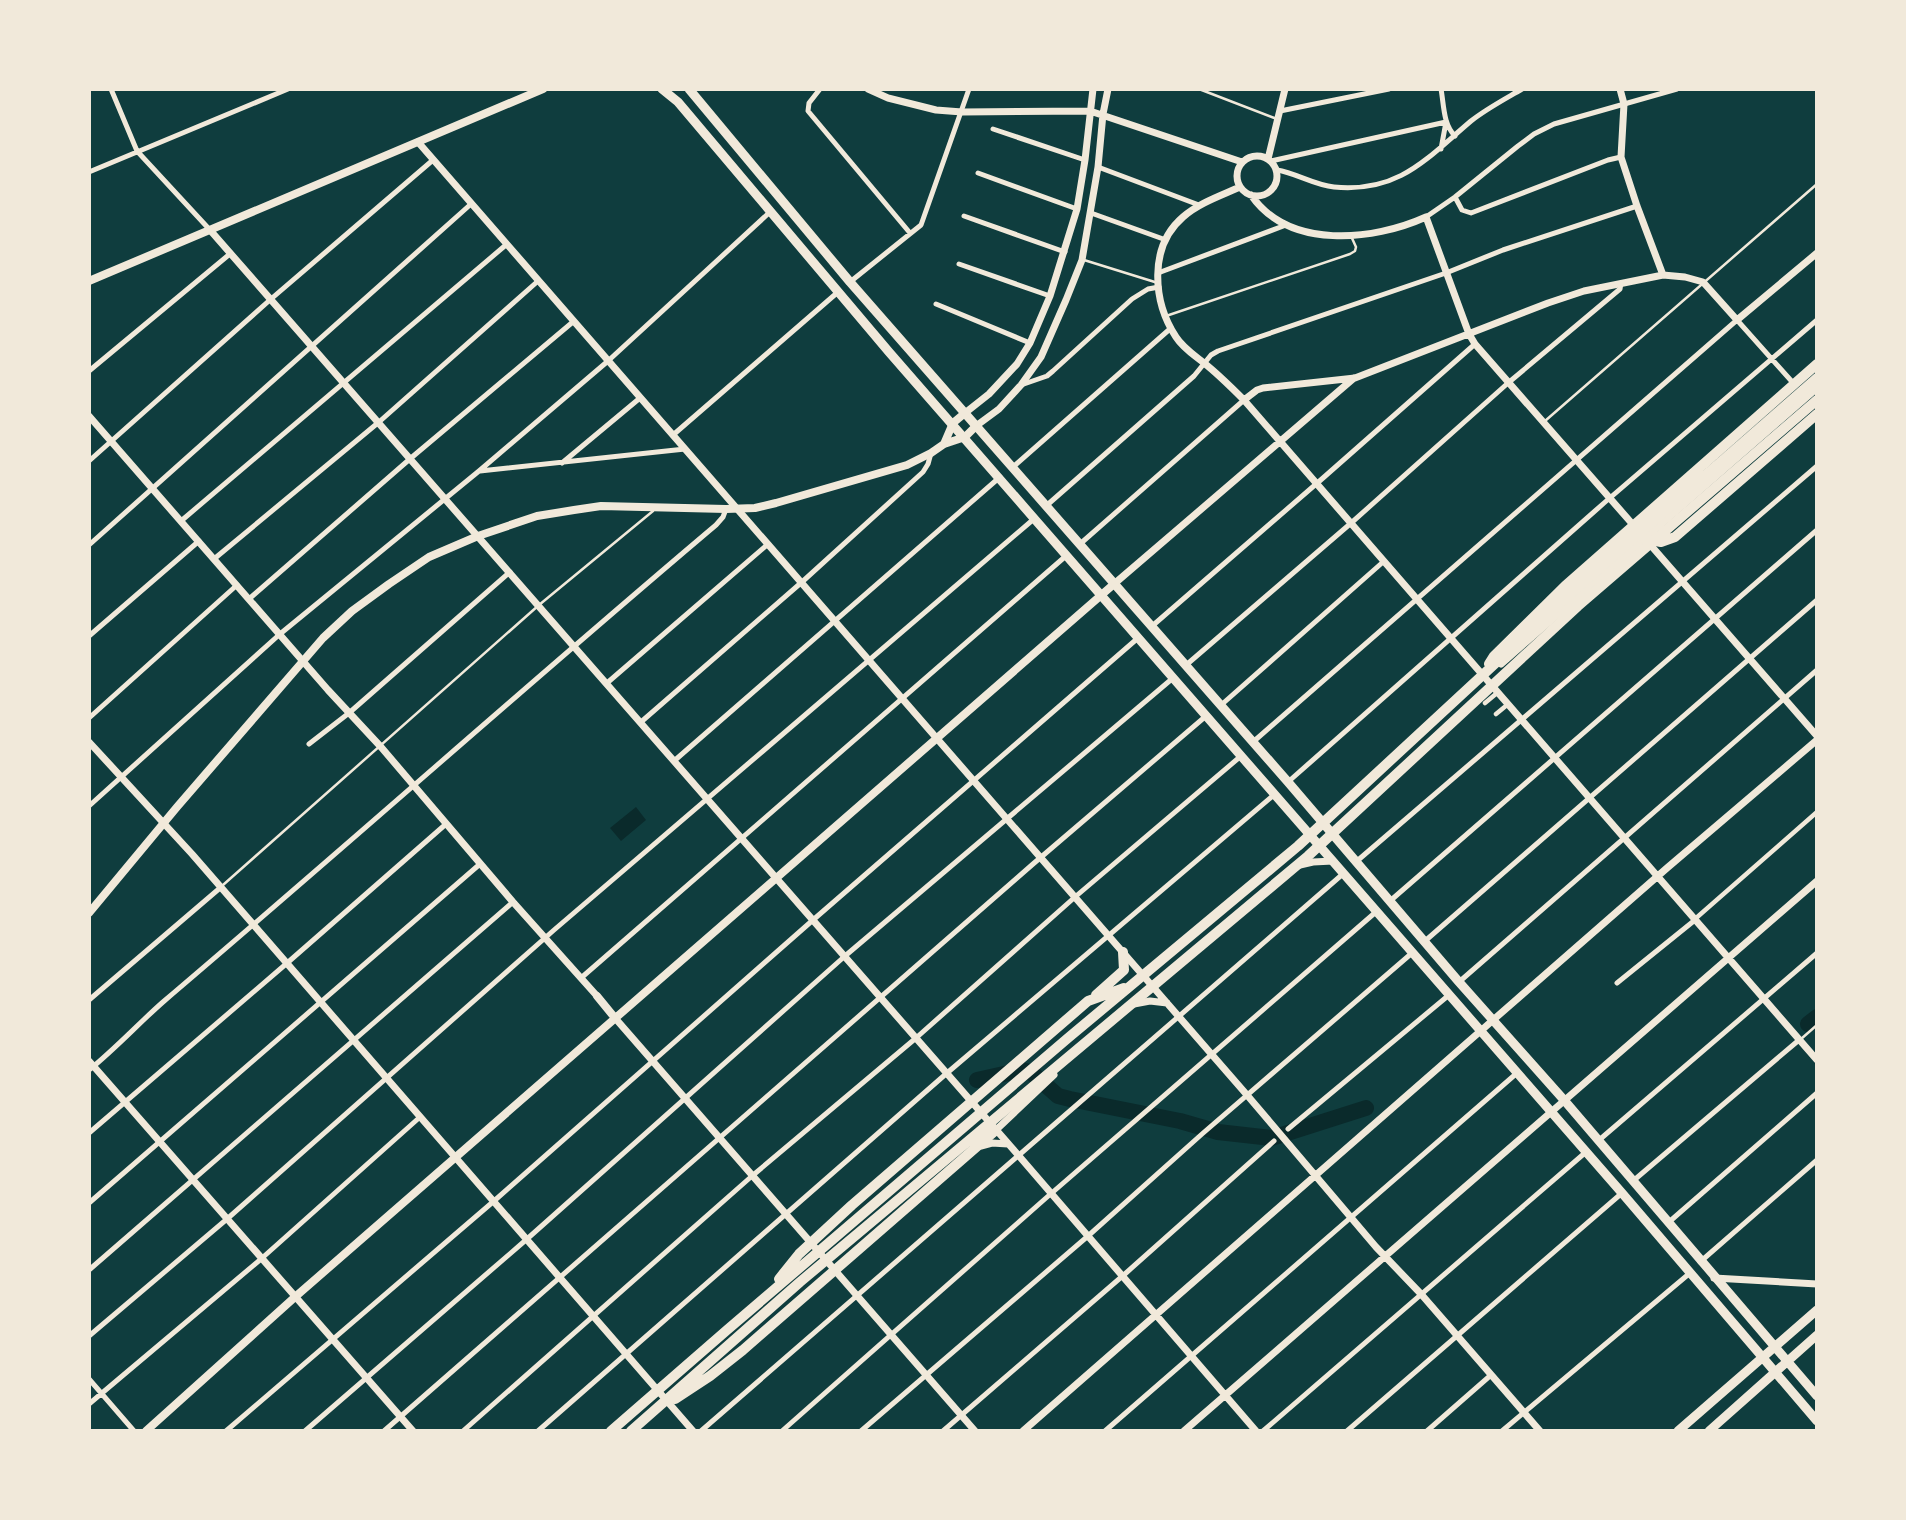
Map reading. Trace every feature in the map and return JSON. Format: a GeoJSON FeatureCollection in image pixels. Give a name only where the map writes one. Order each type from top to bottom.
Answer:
{"type":"FeatureCollection","features":[{"type":"Feature","properties":{"kind":"highway"},"geometry":{"type":"LineString","coordinates":[[1485,678],[1494,656],[1565,586],[1817,364]]}},
{"type":"Feature","properties":{"kind":"highway"},"geometry":{"type":"LineString","coordinates":[[611,1431],[1079,1029],[1298,846],[1569,595],[1817,378]]}},
{"type":"Feature","properties":{"kind":"highway"},"geometry":{"type":"LineString","coordinates":[[635,1428],[800,1282],[1308,856],[1578,606],[1811,399]]}},
{"type":"Feature","properties":{"kind":"highway"},"geometry":{"type":"LineString","coordinates":[[1645,539],[1661,542],[1675,537],[1817,414]]}},
{"type":"Feature","properties":{"kind":"highway"},"geometry":{"type":"LineString","coordinates":[[764,1298],[799,1254],[888,1173],[1124,970],[1123,952]]}},
{"type":"Feature","properties":{"kind":"highway"},"geometry":{"type":"LineString","coordinates":[[1088,1001],[1126,987],[1144,976]]}},
{"type":"Feature","properties":{"kind":"highway"},"geometry":{"type":"LineString","coordinates":[[635,1428],[743,1350],[996,1130]]}},
{"type":"Feature","properties":{"kind":"main road"},"geometry":{"type":"LineString","coordinates":[[89,281],[543,89]]}},
{"type":"Feature","properties":{"kind":"main road"},"geometry":{"type":"LineString","coordinates":[[662,89],[678,102],[838,292],[1817,1421]]}},
{"type":"Feature","properties":{"kind":"main road"},"geometry":{"type":"LineString","coordinates":[[689,89],[850,282],[1357,861],[1817,1396]]}},
{"type":"Feature","properties":{"kind":"main road"},"geometry":{"type":"LineString","coordinates":[[944,444],[953,423],[965,413]]}},
{"type":"Feature","properties":{"kind":"main road"},"geometry":{"type":"LineString","coordinates":[[89,913],[323,638],[352,611],[429,557],[478,536],[537,516],[574,510],[601,506],[737,509],[776,503],[907,465],[944,444],[965,437],[976,426]]}},
{"type":"Feature","properties":{"kind":"main road"},"geometry":{"type":"LineString","coordinates":[[146,1431],[295,1297],[1114,584]]}},
{"type":"Feature","properties":{"kind":"main road"},"geometry":{"type":"LineString","coordinates":[[597,996],[615,1018]]}},
{"type":"Feature","properties":{"kind":"main road"},"geometry":{"type":"LineString","coordinates":[[1678,1431],[1817,1310]]}},
{"type":"Feature","properties":{"kind":"main road"},"geometry":{"type":"LineString","coordinates":[[1709,1431],[1817,1335]]}},
{"type":"Feature","properties":{"kind":"street"},"geometry":{"type":"LineString","coordinates":[[111,89],[137,151],[231,253],[411,458],[1256,1431]]}},
{"type":"Feature","properties":{"kind":"street"},"geometry":{"type":"LineString","coordinates":[[89,172],[288,89]]}},
{"type":"Feature","properties":{"kind":"street"},"geometry":{"type":"LineString","coordinates":[[820,89],[808,103],[808,111],[910,233]]}},
{"type":"Feature","properties":{"kind":"street"},"geometry":{"type":"LineString","coordinates":[[868,89],[915,106],[962,112],[1090,111],[1242,162]]}},
{"type":"Feature","properties":{"kind":"street"},"geometry":{"type":"LineString","coordinates":[[850,282],[921,225],[969,89]]}},
{"type":"Feature","properties":{"kind":"street"},"geometry":{"type":"LineString","coordinates":[[965,413],[1010,373],[1030,343],[1050,296],[1077,209],[1093,89]]}},
{"type":"Feature","properties":{"kind":"street"},"geometry":{"type":"LineString","coordinates":[[976,426],[999,409],[1041,357],[1082,260],[1108,89]]}},
{"type":"Feature","properties":{"kind":"street"},"geometry":{"type":"LineString","coordinates":[[1285,89],[1270,160],[1277,170],[1277,179],[1268,193],[1251,195],[1240,187],[1237,174],[1242,162],[1255,155],[1270,160],[1446,122]]}},
{"type":"Feature","properties":{"kind":"street"},"geometry":{"type":"LineString","coordinates":[[1279,115],[1389,89]]}},
{"type":"Feature","properties":{"kind":"street"},"geometry":{"type":"LineString","coordinates":[[1441,89],[1446,122],[1441,149]]}},
{"type":"Feature","properties":{"kind":"street"},"geometry":{"type":"LineString","coordinates":[[1277,170],[1334,187],[1362,187],[1395,179],[1441,149],[1474,119],[1522,89]]}},
{"type":"Feature","properties":{"kind":"street"},"geometry":{"type":"LineString","coordinates":[[1620,89],[1624,104],[1621,157],[1663,275]]}},
{"type":"Feature","properties":{"kind":"street"},"geometry":{"type":"LineString","coordinates":[[1251,195],[1264,211],[1286,225],[1302,231],[1351,236],[1404,226],[1426,217],[1534,134],[1553,124],[1677,89]]}},
{"type":"Feature","properties":{"kind":"street"},"geometry":{"type":"LineString","coordinates":[[1446,122],[1455,136]]}},
{"type":"Feature","properties":{"kind":"street"},"geometry":{"type":"LineString","coordinates":[[993,129],[1085,160]]}},
{"type":"Feature","properties":{"kind":"street"},"geometry":{"type":"LineString","coordinates":[[418,142],[1213,1055],[1384,1256],[1421,1294],[1541,1431]]}},
{"type":"Feature","properties":{"kind":"street"},"geometry":{"type":"LineString","coordinates":[[1455,197],[1462,210],[1471,213],[1621,157]]}},
{"type":"Feature","properties":{"kind":"street"},"geometry":{"type":"LineString","coordinates":[[89,461],[433,160]]}},
{"type":"Feature","properties":{"kind":"street"},"geometry":{"type":"LineString","coordinates":[[1098,167],[1199,205]]}},
{"type":"Feature","properties":{"kind":"street"},"geometry":{"type":"LineString","coordinates":[[978,173],[1077,209]]}},
{"type":"Feature","properties":{"kind":"street"},"geometry":{"type":"LineString","coordinates":[[1240,187],[1199,205],[1181,218],[1166,240],[1158,262],[1158,285],[1166,316],[1177,338],[1244,400],[1817,1060]]}},
{"type":"Feature","properties":{"kind":"street"},"geometry":{"type":"LineString","coordinates":[[89,545],[471,204]]}},
{"type":"Feature","properties":{"kind":"street"},"geometry":{"type":"LineString","coordinates":[[1046,506],[1194,376],[1211,355],[1218,351],[1446,273],[1503,250],[1637,206]]}},
{"type":"Feature","properties":{"kind":"street"},"geometry":{"type":"LineString","coordinates":[[89,806],[280,634],[479,471],[608,360],[770,212]]}},
{"type":"Feature","properties":{"kind":"street"},"geometry":{"type":"LineString","coordinates":[[1091,213],[1166,240]]}},
{"type":"Feature","properties":{"kind":"street"},"geometry":{"type":"LineString","coordinates":[[964,216],[1065,252]]}},
{"type":"Feature","properties":{"kind":"street"},"geometry":{"type":"LineString","coordinates":[[1023,1431],[1817,738],[1475,344],[1426,217]]}},
{"type":"Feature","properties":{"kind":"street"},"geometry":{"type":"LineString","coordinates":[[1157,273],[1286,225]]}},
{"type":"Feature","properties":{"kind":"street"},"geometry":{"type":"LineString","coordinates":[[181,521],[507,244]]}},
{"type":"Feature","properties":{"kind":"street"},"geometry":{"type":"LineString","coordinates":[[89,371],[231,253]]}},
{"type":"Feature","properties":{"kind":"street"},"geometry":{"type":"LineString","coordinates":[[1253,742],[1576,459],[1817,253]]}},
{"type":"Feature","properties":{"kind":"street"},"geometry":{"type":"LineString","coordinates":[[959,264],[1050,296]]}},
{"type":"Feature","properties":{"kind":"street"},"geometry":{"type":"LineString","coordinates":[[1080,544],[1257,390],[1355,378],[1548,303],[1621,283],[1663,275],[1703,282],[1811,399]]}},
{"type":"Feature","properties":{"kind":"street"},"geometry":{"type":"LineString","coordinates":[[214,559],[379,422],[538,281]]}},
{"type":"Feature","properties":{"kind":"street"},"geometry":{"type":"LineString","coordinates":[[1185,666],[1508,383],[1620,289],[1621,283]]}},
{"type":"Feature","properties":{"kind":"street"},"geometry":{"type":"LineString","coordinates":[[1021,385],[1047,376],[1132,299],[1158,285]]}},
{"type":"Feature","properties":{"kind":"street"},"geometry":{"type":"LineString","coordinates":[[673,435],[838,292]]}},
{"type":"Feature","properties":{"kind":"street"},"geometry":{"type":"LineString","coordinates":[[936,304],[1030,343]]}},
{"type":"Feature","properties":{"kind":"street"},"geometry":{"type":"LineString","coordinates":[[1288,782],[1817,320]]}},
{"type":"Feature","properties":{"kind":"street"},"geometry":{"type":"LineString","coordinates":[[249,599],[574,321]]}},
{"type":"Feature","properties":{"kind":"street"},"geometry":{"type":"LineString","coordinates":[[1013,467],[1171,328]]}},
{"type":"Feature","properties":{"kind":"street"},"geometry":{"type":"LineString","coordinates":[[1151,627],[1475,344]]}},
{"type":"Feature","properties":{"kind":"street"},"geometry":{"type":"LineString","coordinates":[[1114,584],[1355,378]]}},
{"type":"Feature","properties":{"kind":"street"},"geometry":{"type":"LineString","coordinates":[[1144,976],[1645,539],[1811,399],[1817,388]]}},
{"type":"Feature","properties":{"kind":"street"},"geometry":{"type":"LineString","coordinates":[[562,463],[640,398]]}},
{"type":"Feature","properties":{"kind":"street"},"geometry":{"type":"LineString","coordinates":[[89,416],[597,996]]}},
{"type":"Feature","properties":{"kind":"street"},"geometry":{"type":"LineString","coordinates":[[479,471],[685,449]]}},
{"type":"Feature","properties":{"kind":"street"},"geometry":{"type":"LineString","coordinates":[[641,722],[923,472],[931,453]]}},
{"type":"Feature","properties":{"kind":"street"},"geometry":{"type":"LineString","coordinates":[[1357,861],[1817,466]]}},
{"type":"Feature","properties":{"kind":"street"},"geometry":{"type":"LineString","coordinates":[[674,761],[1000,477]]}},
{"type":"Feature","properties":{"kind":"street"},"geometry":{"type":"LineString","coordinates":[[413,1431],[91,1066],[414,787],[573,645],[716,525],[726,509]]}},
{"type":"Feature","properties":{"kind":"street"},"geometry":{"type":"LineString","coordinates":[[89,1336],[227,1219],[545,938],[1035,518]]}},
{"type":"Feature","properties":{"kind":"street"},"geometry":{"type":"LineString","coordinates":[[1390,901],[1817,530]]}},
{"type":"Feature","properties":{"kind":"street"},"geometry":{"type":"LineString","coordinates":[[89,636],[199,541]]}},
{"type":"Feature","properties":{"kind":"street"},"geometry":{"type":"LineString","coordinates":[[607,683],[768,544]]}},
{"type":"Feature","properties":{"kind":"street"},"geometry":{"type":"LineString","coordinates":[[581,978],[1067,555]]}},
{"type":"Feature","properties":{"kind":"street"},"geometry":{"type":"LineString","coordinates":[[1220,706],[1383,562]]}},
{"type":"Feature","properties":{"kind":"street"},"geometry":{"type":"LineString","coordinates":[[309,744],[349,713],[510,572]]}},
{"type":"Feature","properties":{"kind":"street"},"geometry":{"type":"LineString","coordinates":[[89,718],[237,585]]}},
{"type":"Feature","properties":{"kind":"street"},"geometry":{"type":"LineString","coordinates":[[1425,941],[1817,600]]}},
{"type":"Feature","properties":{"kind":"street"},"geometry":{"type":"LineString","coordinates":[[226,1431],[494,1201],[1139,637]]}},
{"type":"Feature","properties":{"kind":"street"},"geometry":{"type":"LineString","coordinates":[[1459,982],[1817,670]]}},
{"type":"Feature","properties":{"kind":"street"},"geometry":{"type":"LineString","coordinates":[[305,1431],[527,1239],[845,956],[1173,678]]}},
{"type":"Feature","properties":{"kind":"street"},"geometry":{"type":"LineString","coordinates":[[1485,703],[1497,693]]}},
{"type":"Feature","properties":{"kind":"street"},"geometry":{"type":"LineString","coordinates":[[1496,714],[1507,705]]}},
{"type":"Feature","properties":{"kind":"street"},"geometry":{"type":"LineString","coordinates":[[384,1431],[1207,716]]}},
{"type":"Feature","properties":{"kind":"street"},"geometry":{"type":"LineString","coordinates":[[89,742],[320,1002],[693,1431]]}},
{"type":"Feature","properties":{"kind":"street"},"geometry":{"type":"LineString","coordinates":[[463,1431],[752,1176],[916,1038],[1075,897],[1242,755]]}},
{"type":"Feature","properties":{"kind":"street"},"geometry":{"type":"LineString","coordinates":[[538,1431],[947,1073],[1275,794]]}},
{"type":"Feature","properties":{"kind":"street"},"geometry":{"type":"LineString","coordinates":[[1618,983],[1695,920],[1817,812]]}},
{"type":"Feature","properties":{"kind":"street"},"geometry":{"type":"LineString","coordinates":[[89,1133],[446,824]]}},
{"type":"Feature","properties":{"kind":"street"},"geometry":{"type":"LineString","coordinates":[[996,1130],[1052,1076],[1290,869],[1312,862],[1334,861]]}},
{"type":"Feature","properties":{"kind":"street"},"geometry":{"type":"LineString","coordinates":[[89,1203],[481,864]]}},
{"type":"Feature","properties":{"kind":"street"},"geometry":{"type":"LineString","coordinates":[[701,1431],[1344,873]]}},
{"type":"Feature","properties":{"kind":"street"},"geometry":{"type":"LineString","coordinates":[[1184,1431],[1817,881]]}},
{"type":"Feature","properties":{"kind":"street"},"geometry":{"type":"LineString","coordinates":[[89,1000],[220,888]]}},
{"type":"Feature","properties":{"kind":"street"},"geometry":{"type":"LineString","coordinates":[[89,1270],[513,902]]}},
{"type":"Feature","properties":{"kind":"street"},"geometry":{"type":"LineString","coordinates":[[782,1431],[1051,1193],[1377,911]]}},
{"type":"Feature","properties":{"kind":"street"},"geometry":{"type":"LineString","coordinates":[[861,1431],[1412,953]]}},
{"type":"Feature","properties":{"kind":"street"},"geometry":{"type":"LineString","coordinates":[[1598,1141],[1817,953]]}},
{"type":"Feature","properties":{"kind":"street"},"geometry":{"type":"LineString","coordinates":[[1287,1129],[1448,995]]}},
{"type":"Feature","properties":{"kind":"street"},"geometry":{"type":"LineString","coordinates":[[1134,1004],[1150,1001],[1167,1003]]}},
{"type":"Feature","properties":{"kind":"street"},"geometry":{"type":"LineString","coordinates":[[615,1018],[975,1431]]}},
{"type":"Feature","properties":{"kind":"street"},"geometry":{"type":"LineString","coordinates":[[1633,1181],[1799,1040]]}},
{"type":"Feature","properties":{"kind":"street"},"geometry":{"type":"LineString","coordinates":[[1105,1431],[1517,1073]]}},
{"type":"Feature","properties":{"kind":"street"},"geometry":{"type":"LineString","coordinates":[[1669,1222],[1817,1093]]}},
{"type":"Feature","properties":{"kind":"street"},"geometry":{"type":"LineString","coordinates":[[89,1404],[261,1259],[420,1117]]}},
{"type":"Feature","properties":{"kind":"street"},"geometry":{"type":"LineString","coordinates":[[943,1431],[1274,1141]]}},
{"type":"Feature","properties":{"kind":"street"},"geometry":{"type":"LineString","coordinates":[[976,1148],[992,1143],[1008,1143]]}},
{"type":"Feature","properties":{"kind":"street"},"geometry":{"type":"LineString","coordinates":[[1263,1431],[1586,1152]]}},
{"type":"Feature","properties":{"kind":"street"},"geometry":{"type":"LineString","coordinates":[[1700,1262],[1817,1160]]}},
{"type":"Feature","properties":{"kind":"street"},"geometry":{"type":"LineString","coordinates":[[1347,1431],[1622,1193]]}},
{"type":"Feature","properties":{"kind":"street"},"geometry":{"type":"LineString","coordinates":[[1502,1431],[1690,1273]]}},
{"type":"Feature","properties":{"kind":"street"},"geometry":{"type":"LineString","coordinates":[[1714,1278],[1817,1284]]}},
{"type":"Feature","properties":{"kind":"street"},"geometry":{"type":"LineString","coordinates":[[1427,1431],[1492,1375]]}},
{"type":"Feature","properties":{"kind":"street"},"geometry":{"type":"LineString","coordinates":[[89,1378],[134,1431]]}},
{"type":"Feature","properties":{"kind":"lane"},"geometry":{"type":"LineString","coordinates":[[1199,89],[1279,115]]}},
{"type":"Feature","properties":{"kind":"lane"},"geometry":{"type":"LineString","coordinates":[[1543,423],[1817,184]]}},
{"type":"Feature","properties":{"kind":"lane"},"geometry":{"type":"LineString","coordinates":[[1166,316],[1350,254],[1356,247],[1351,236]]}},
{"type":"Feature","properties":{"kind":"lane"},"geometry":{"type":"LineString","coordinates":[[1082,260],[1158,285]]}},
{"type":"Feature","properties":{"kind":"lane"},"geometry":{"type":"LineString","coordinates":[[220,888],[539,606],[651,514],[655,506]]}},
{"type":"Feature","properties":{"kind":"lane"},"geometry":{"type":"LineString","coordinates":[[1799,1040],[1817,1025]]}},
{"type":"Feature","properties":{"kind":"water"},"geometry":{"type":"Polygon","coordinates":[[[636,807],[646,820],[621,841],[610,828],[636,807]]]}},
{"type":"Feature","properties":{"kind":"waterway"},"geometry":{"type":"LineString","coordinates":[[1808,1024],[1817,1017]]}},
{"type":"Feature","properties":{"kind":"waterway"},"geometry":{"type":"LineString","coordinates":[[977,1080],[1022,1070],[1032,1073],[1058,1096],[1180,1121],[1218,1132],[1272,1138],[1366,1108]]}}]}
